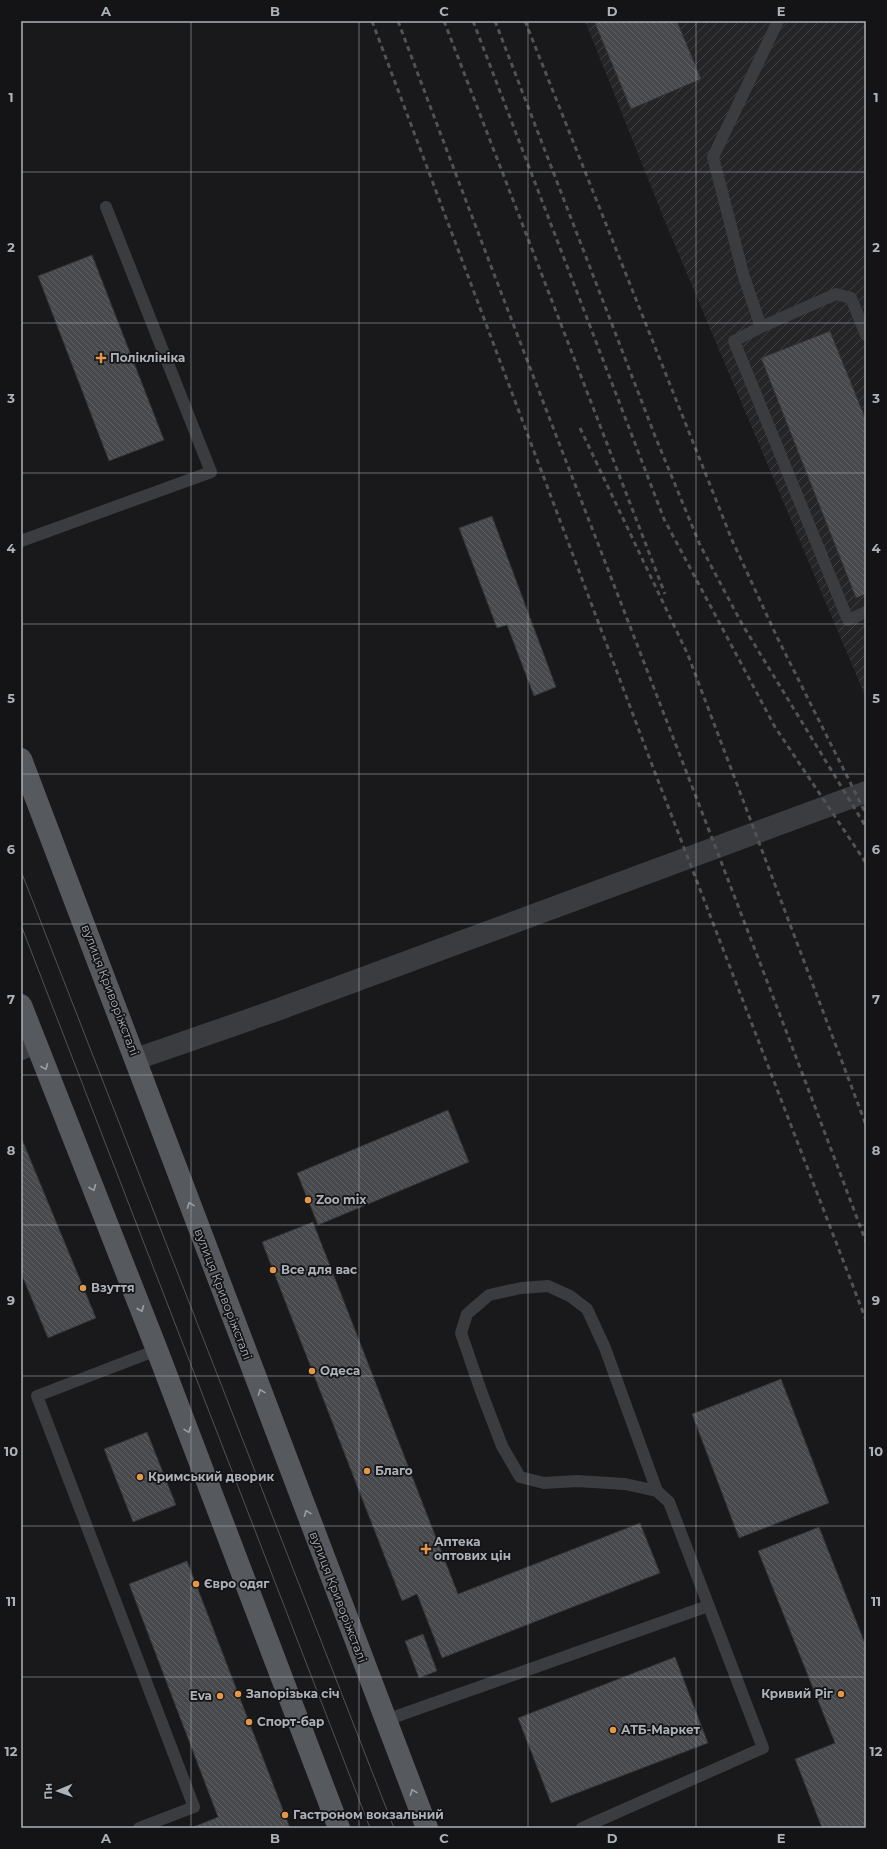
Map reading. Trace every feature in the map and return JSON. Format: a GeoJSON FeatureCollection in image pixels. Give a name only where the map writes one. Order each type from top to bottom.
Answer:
{"type":"FeatureCollection","features":[{"type":"Feature","properties":{"kind":"main road","name":"вулиця Криворіжсталі"},"geometry":{"type":"LineString","coordinates":[[21,759],[427,1828]]}},
{"type":"Feature","properties":{"kind":"main road"},"geometry":{"type":"LineString","coordinates":[[21,1005],[28,1046],[157,1350],[339,1828]]}},
{"type":"Feature","properties":{"kind":"street"},"geometry":{"type":"LineString","coordinates":[[136,1059],[274,1011],[866,792]]}},
{"type":"Feature","properties":{"kind":"lane"},"geometry":{"type":"LineString","coordinates":[[761,327],[744,277],[713,157],[778,21]]}},
{"type":"Feature","properties":{"kind":"lane"},"geometry":{"type":"LineString","coordinates":[[21,541],[211,472],[106,207]]}},
{"type":"Feature","properties":{"kind":"lane"},"geometry":{"type":"LineString","coordinates":[[866,335],[851,298],[836,294],[761,327],[734,341],[848,620],[866,612]]}},
{"type":"Feature","properties":{"kind":"lane"},"geometry":{"type":"LineString","coordinates":[[582,1828],[762,1748],[669,1502],[657,1491],[605,1348],[588,1309],[570,1296],[548,1286],[521,1288],[489,1295],[467,1314],[461,1333],[502,1446],[520,1476],[544,1483],[577,1481],[625,1484],[657,1491]]}},
{"type":"Feature","properties":{"kind":"lane"},"geometry":{"type":"LineString","coordinates":[[139,1828],[194,1807],[37,1396],[157,1350]]}},
{"type":"Feature","properties":{"kind":"lane"},"geometry":{"type":"LineString","coordinates":[[386,1720],[708,1606]]}},
{"type":"Feature","properties":{"kind":"shaded area"},"geometry":{"type":"Polygon","coordinates":[[[585,21],[866,21],[866,698],[666,224],[585,21]]]}},
{"type":"Feature","properties":{"kind":"building"},"geometry":{"type":"Polygon","coordinates":[[[594,21],[677,21],[701,79],[631,109],[594,21]]]}},
{"type":"Feature","properties":{"kind":"building","name":"Поліклініка"},"geometry":{"type":"Polygon","coordinates":[[[92,255],[164,440],[109,461],[38,276],[92,255]]]}},
{"type":"Feature","properties":{"kind":"building"},"geometry":{"type":"Polygon","coordinates":[[[830,331],[866,420],[866,594],[856,598],[761,358],[830,331]]]}},
{"type":"Feature","properties":{"kind":"building"},"geometry":{"type":"Polygon","coordinates":[[[492,516],[556,687],[534,696],[507,625],[497,628],[459,528],[492,516]]]}},
{"type":"Feature","properties":{"kind":"building"},"geometry":{"type":"Polygon","coordinates":[[[448,1110],[469,1162],[318,1225],[297,1173],[448,1110]]]}},
{"type":"Feature","properties":{"kind":"building"},"geometry":{"type":"Polygon","coordinates":[[[21,1137],[96,1318],[48,1338],[21,1273],[21,1137]]]}},
{"type":"Feature","properties":{"kind":"building"},"geometry":{"type":"Polygon","coordinates":[[[313,1222],[458,1594],[640,1523],[660,1573],[442,1658],[417,1594],[402,1601],[262,1242],[313,1222]]]}},
{"type":"Feature","properties":{"kind":"building"},"geometry":{"type":"Polygon","coordinates":[[[781,1379],[829,1503],[739,1538],[692,1414],[781,1379]]]}},
{"type":"Feature","properties":{"kind":"building","name":"Кримський дворик"},"geometry":{"type":"Polygon","coordinates":[[[147,1432],[176,1505],[133,1522],[104,1449],[147,1432]]]}},
{"type":"Feature","properties":{"kind":"building","name":"Кривий Ріг"},"geometry":{"type":"Polygon","coordinates":[[[819,1527],[866,1646],[866,1828],[822,1828],[795,1759],[835,1743],[758,1551],[819,1527]]]}},
{"type":"Feature","properties":{"kind":"building"},"geometry":{"type":"Polygon","coordinates":[[[187,1561],[290,1828],[191,1828],[218,1817],[129,1584],[187,1561]]]}},
{"type":"Feature","properties":{"kind":"building"},"geometry":{"type":"Polygon","coordinates":[[[423,1634],[437,1671],[419,1678],[405,1641],[423,1634]]]}},
{"type":"Feature","properties":{"kind":"building","name":"АТБ-Маркет"},"geometry":{"type":"Polygon","coordinates":[[[675,1657],[708,1743],[551,1803],[518,1718],[675,1657]]]}},
{"type":"Feature","properties":{"kind":"tram line"},"geometry":{"type":"LineString","coordinates":[[21,871],[394,1828]]}},
{"type":"Feature","properties":{"kind":"tram line"},"geometry":{"type":"LineString","coordinates":[[21,925],[370,1828]]}},
{"type":"Feature","properties":{"kind":"railway"},"geometry":{"type":"LineString","coordinates":[[372,21],[649,757],[866,1320]]}},
{"type":"Feature","properties":{"kind":"railway"},"geometry":{"type":"LineString","coordinates":[[398,21],[514,327],[750,936],[866,1242]]}},
{"type":"Feature","properties":{"kind":"railway"},"geometry":{"type":"LineString","coordinates":[[444,21],[665,594]]}},
{"type":"Feature","properties":{"kind":"railway"},"geometry":{"type":"LineString","coordinates":[[473,21],[664,519],[775,727],[866,863]]}},
{"type":"Feature","properties":{"kind":"railway"},"geometry":{"type":"LineString","coordinates":[[495,21],[655,436],[700,545],[742,624],[866,827]]}},
{"type":"Feature","properties":{"kind":"railway"},"geometry":{"type":"LineString","coordinates":[[525,21],[732,540],[777,637],[866,814]]}},
{"type":"Feature","properties":{"kind":"railway"},"geometry":{"type":"LineString","coordinates":[[580,428],[688,655],[866,1125]]}},
{"type":"Feature","properties":{"kind":"place","name":"Поліклініка"},"geometry":{"type":"Point","coordinates":[101,358]}},
{"type":"Feature","properties":{"kind":"place","name":"Zoo mix"},"geometry":{"type":"Point","coordinates":[308,1200]}},
{"type":"Feature","properties":{"kind":"place","name":"Все для вас"},"geometry":{"type":"Point","coordinates":[273,1270]}},
{"type":"Feature","properties":{"kind":"place","name":"Взуття"},"geometry":{"type":"Point","coordinates":[83,1288]}},
{"type":"Feature","properties":{"kind":"place","name":"Одеса"},"geometry":{"type":"Point","coordinates":[312,1371]}},
{"type":"Feature","properties":{"kind":"place","name":"Благо"},"geometry":{"type":"Point","coordinates":[367,1471]}},
{"type":"Feature","properties":{"kind":"place","name":"Кримський дворик"},"geometry":{"type":"Point","coordinates":[140,1477]}},
{"type":"Feature","properties":{"kind":"place","name":"Аптека оптових цін"},"geometry":{"type":"Point","coordinates":[426,1549]}},
{"type":"Feature","properties":{"kind":"place","name":"Євро одяг"},"geometry":{"type":"Point","coordinates":[196,1584]}},
{"type":"Feature","properties":{"kind":"place","name":"Запорізька січ"},"geometry":{"type":"Point","coordinates":[238,1694]}},
{"type":"Feature","properties":{"kind":"place","name":"Кривий Ріг"},"geometry":{"type":"Point","coordinates":[841,1694]}},
{"type":"Feature","properties":{"kind":"place","name":"Eva"},"geometry":{"type":"Point","coordinates":[220,1696]}},
{"type":"Feature","properties":{"kind":"place","name":"Спорт-бар"},"geometry":{"type":"Point","coordinates":[249,1722]}},
{"type":"Feature","properties":{"kind":"place","name":"АТБ-Маркет"},"geometry":{"type":"Point","coordinates":[613,1730]}},
{"type":"Feature","properties":{"kind":"place","name":"Гастроном вокзальний"},"geometry":{"type":"Point","coordinates":[285,1815]}}]}
